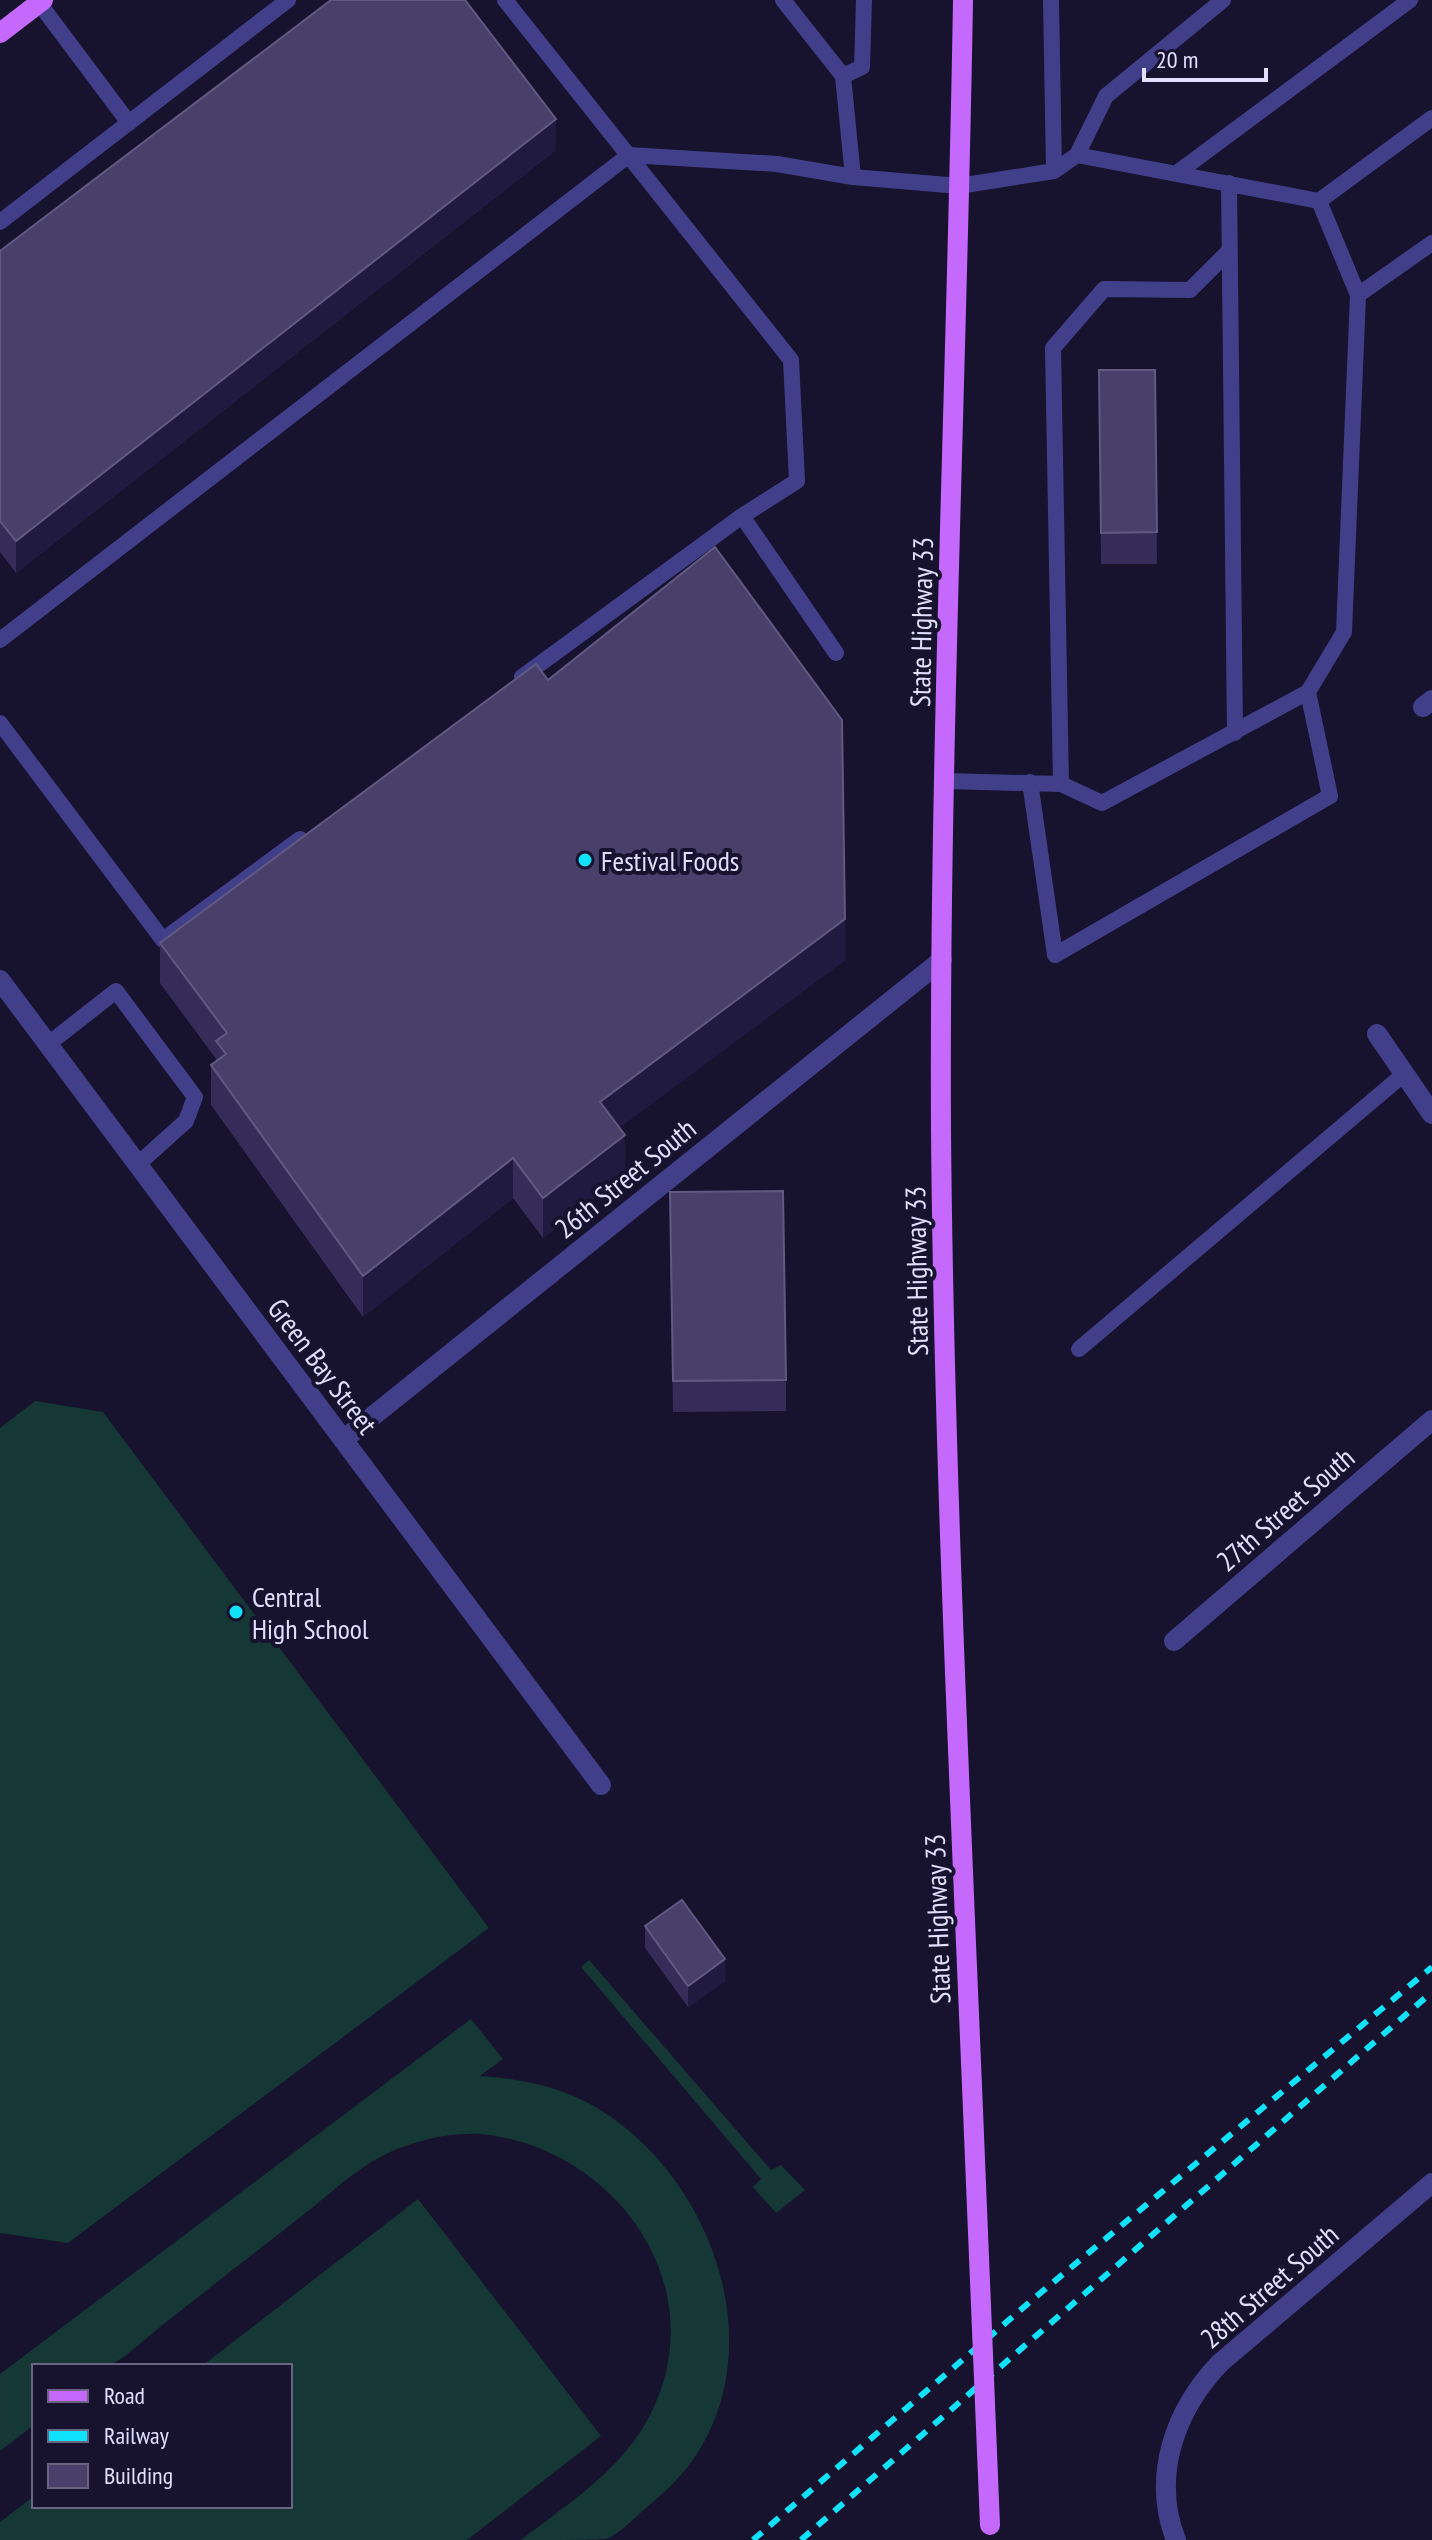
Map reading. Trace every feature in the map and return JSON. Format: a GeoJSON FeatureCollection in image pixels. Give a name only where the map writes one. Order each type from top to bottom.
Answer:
{"type":"FeatureCollection","features":[{"type":"Feature","properties":{"kind":"main road","name":"State Highway 33"},"geometry":{"type":"LineString","coordinates":[[963,0],[942,960],[948,1485],[991,2533]]}},
{"type":"Feature","properties":{"kind":"main road"},"geometry":{"type":"LineString","coordinates":[[0,33],[39,1]]}},
{"type":"Feature","properties":{"kind":"street","name":"26th Street South"},"geometry":{"type":"LineString","coordinates":[[343,1440],[942,960]]}},
{"type":"Feature","properties":{"kind":"street","name":"Green Bay Street"},"geometry":{"type":"LineString","coordinates":[[0,980],[601,1785]]}},
{"type":"Feature","properties":{"kind":"street"},"geometry":{"type":"LineString","coordinates":[[1377,1034],[1432,1114]]}},
{"type":"Feature","properties":{"kind":"street","name":"27th Street South"},"geometry":{"type":"LineString","coordinates":[[1174,1641],[1432,1420]]}},
{"type":"Feature","properties":{"kind":"street","name":"28th Street South"},"geometry":{"type":"LineString","coordinates":[[1176,2540],[1169,2508],[1169,2451],[1180,2415],[1197,2387],[1220,2363],[1432,2183]]}},
{"type":"Feature","properties":{"kind":"lane"},"geometry":{"type":"LineString","coordinates":[[0,222],[288,0]]}},
{"type":"Feature","properties":{"kind":"lane"},"geometry":{"type":"LineString","coordinates":[[505,0],[791,360],[797,481],[742,516],[506,689]]}},
{"type":"Feature","properties":{"kind":"lane"},"geometry":{"type":"LineString","coordinates":[[783,0],[843,76],[853,177]]}},
{"type":"Feature","properties":{"kind":"lane"},"geometry":{"type":"LineString","coordinates":[[843,76],[862,67],[864,0]]}},
{"type":"Feature","properties":{"kind":"lane"},"geometry":{"type":"LineString","coordinates":[[1051,0],[1054,171]]}},
{"type":"Feature","properties":{"kind":"lane"},"geometry":{"type":"LineString","coordinates":[[0,640],[629,155],[777,164],[853,177],[959,186],[1054,171],[1077,155],[1106,96],[1223,0]]}},
{"type":"Feature","properties":{"kind":"lane"},"geometry":{"type":"LineString","coordinates":[[1177,173],[1410,0]]}},
{"type":"Feature","properties":{"kind":"lane"},"geometry":{"type":"LineString","coordinates":[[39,1],[129,123]]}},
{"type":"Feature","properties":{"kind":"lane"},"geometry":{"type":"LineString","coordinates":[[1077,155],[1319,201],[1432,118]]}},
{"type":"Feature","properties":{"kind":"lane"},"geometry":{"type":"LineString","coordinates":[[1229,183],[1235,733]]}},
{"type":"Feature","properties":{"kind":"lane"},"geometry":{"type":"LineString","coordinates":[[946,781],[1061,784],[1102,803],[1308,692],[1344,632],[1358,295],[1319,201]]}},
{"type":"Feature","properties":{"kind":"lane"},"geometry":{"type":"LineString","coordinates":[[1358,295],[1432,243]]}},
{"type":"Feature","properties":{"kind":"lane"},"geometry":{"type":"LineString","coordinates":[[1061,784],[1053,348],[1104,289],[1190,290],[1230,250]]}},
{"type":"Feature","properties":{"kind":"lane"},"geometry":{"type":"LineString","coordinates":[[742,516],[836,653]]}},
{"type":"Feature","properties":{"kind":"lane"},"geometry":{"type":"LineString","coordinates":[[1030,782],[1055,955],[1330,796],[1308,692]]}},
{"type":"Feature","properties":{"kind":"lane"},"geometry":{"type":"LineString","coordinates":[[0,723],[163,940],[311,831]]}},
{"type":"Feature","properties":{"kind":"lane"},"geometry":{"type":"LineString","coordinates":[[47,1045],[116,991],[195,1097],[186,1121],[137,1165]]}},
{"type":"Feature","properties":{"kind":"lane"},"geometry":{"type":"LineString","coordinates":[[1079,1349],[1404,1074]]}},
{"type":"Feature","properties":{"kind":"green space"},"geometry":{"type":"Polygon","coordinates":[[[35,1401],[103,1412],[489,1928],[68,2243],[0,2233],[0,1428],[35,1401]]]}},
{"type":"Feature","properties":{"kind":"green space"},"geometry":{"type":"Polygon","coordinates":[[[589,1960],[771,2170],[781,2165],[805,2190],[776,2213],[753,2187],[761,2179],[581,1967],[589,1960]]]}},
{"type":"Feature","properties":{"kind":"green space"},"geometry":{"type":"Polygon","coordinates":[[[471,2019],[503,2059],[480,2076],[548,2087],[581,2099],[611,2117],[653,2154],[687,2199],[712,2249],[726,2303],[729,2357],[718,2410],[693,2459],[653,2502],[624,2528],[606,2539],[521,2540],[610,2469],[638,2435],[650,2415],[667,2366],[670,2318],[661,2273],[640,2231],[611,2195],[573,2165],[529,2145],[480,2134],[456,2134],[419,2141],[375,2160],[113,2364],[32,2364],[32,2427],[0,2451],[0,2374],[471,2019]]]}},
{"type":"Feature","properties":{"kind":"green space"},"geometry":{"type":"Polygon","coordinates":[[[418,2199],[601,2436],[467,2540],[0,2540],[0,2522],[32,2498],[32,2508],[292,2508],[292,2364],[205,2364],[418,2199]]]}},
{"type":"Feature","properties":{"kind":"building"},"geometry":{"type":"Polygon","coordinates":[[[331,0],[465,0],[556,119],[16,541],[0,521],[0,251],[331,0]]]}},
{"type":"Feature","properties":{"kind":"building"},"geometry":{"type":"Polygon","coordinates":[[[1099,370],[1155,370],[1157,532],[1101,533],[1099,370]]]}},
{"type":"Feature","properties":{"kind":"building","name":"Festival Foods"},"geometry":{"type":"Polygon","coordinates":[[[715,547],[842,720],[845,919],[600,1102],[625,1135],[543,1198],[513,1158],[363,1276],[211,1065],[226,1054],[216,1041],[227,1033],[160,943],[536,664],[548,680],[715,547]]]}},
{"type":"Feature","properties":{"kind":"building"},"geometry":{"type":"Polygon","coordinates":[[[783,1191],[786,1380],[673,1381],[670,1192],[783,1191]]]}},
{"type":"Feature","properties":{"kind":"building"},"geometry":{"type":"Polygon","coordinates":[[[682,1900],[725,1959],[688,1986],[645,1926],[682,1900]]]}},
{"type":"Feature","properties":{"kind":"railway"},"geometry":{"type":"LineString","coordinates":[[753,2540],[1038,2295],[1432,1967]]}},
{"type":"Feature","properties":{"kind":"railway"},"geometry":{"type":"LineString","coordinates":[[801,2540],[1432,1992]]}},
{"type":"Feature","properties":{"kind":"place","name":"Festival Foods"},"geometry":{"type":"Point","coordinates":[585,860]}},
{"type":"Feature","properties":{"kind":"place","name":"Central High School"},"geometry":{"type":"Point","coordinates":[236,1612]}}]}
